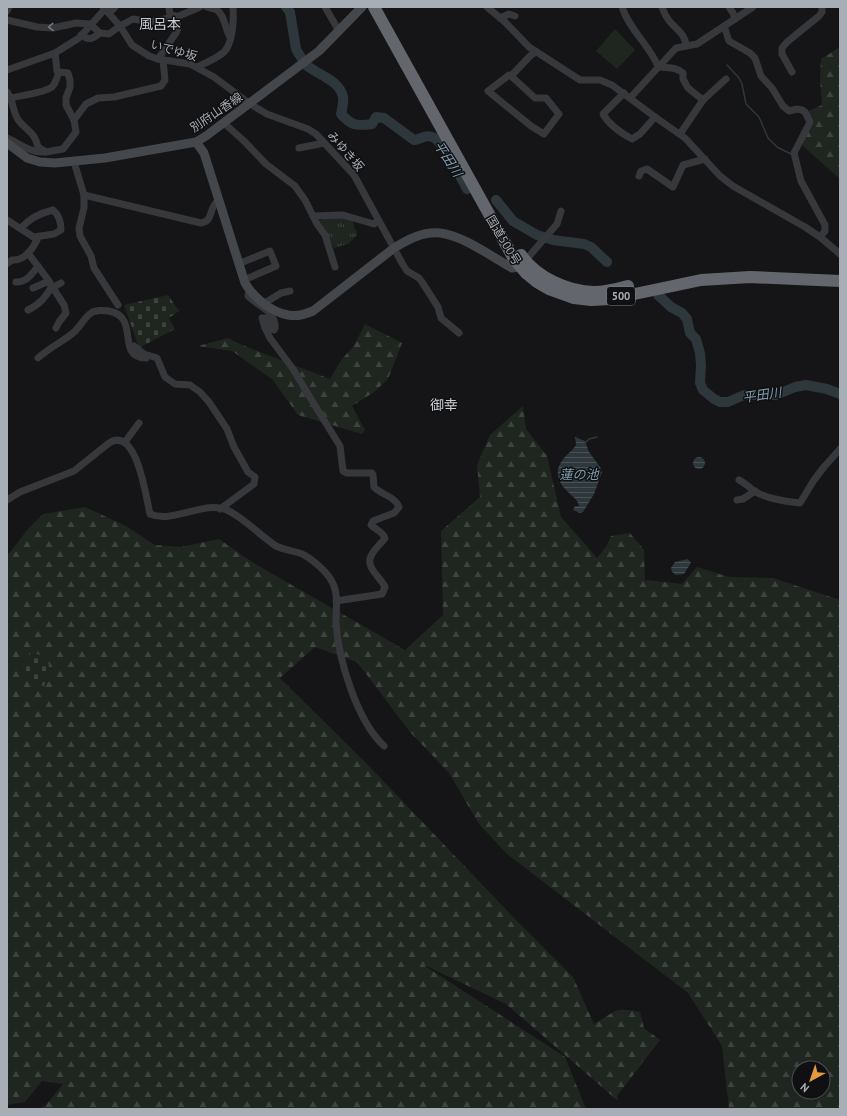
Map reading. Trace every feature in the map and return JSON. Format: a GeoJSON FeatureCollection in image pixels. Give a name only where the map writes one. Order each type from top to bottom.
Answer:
{"type":"FeatureCollection","features":[{"type":"Feature","properties":{"kind":"highway","name":"国道500号"},"geometry":{"type":"LineString","coordinates":[[374,7],[509,251],[519,266],[532,278],[549,289],[574,298],[601,300],[701,280],[750,277],[840,281]]}},
{"type":"Feature","properties":{"kind":"highway","name":"国道500号"},"geometry":{"type":"LineString","coordinates":[[382,7],[514,245],[519,266]]}},
{"type":"Feature","properties":{"kind":"highway","name":"国道500号"},"geometry":{"type":"LineString","coordinates":[[519,266],[541,274],[562,285],[595,292],[675,276],[717,272],[745,271],[840,275]]}},
{"type":"Feature","properties":{"kind":"street"},"geometry":{"type":"LineString","coordinates":[[7,11],[9,7]]}},
{"type":"Feature","properties":{"kind":"street"},"geometry":{"type":"LineString","coordinates":[[7,70],[55,53],[81,35],[105,10],[115,7]]}},
{"type":"Feature","properties":{"kind":"street"},"geometry":{"type":"LineString","coordinates":[[169,7],[170,15],[176,16]]}},
{"type":"Feature","properties":{"kind":"street"},"geometry":{"type":"LineString","coordinates":[[7,20],[38,27],[53,28],[76,23],[90,24],[100,33],[109,34],[120,26],[133,20],[151,22],[191,12],[200,7]]}},
{"type":"Feature","properties":{"kind":"street"},"geometry":{"type":"LineString","coordinates":[[207,7],[217,10],[223,19],[230,37]]}},
{"type":"Feature","properties":{"kind":"street"},"geometry":{"type":"LineString","coordinates":[[197,67],[223,52],[228,47],[234,21],[233,7]]}},
{"type":"Feature","properties":{"kind":"street"},"geometry":{"type":"LineString","coordinates":[[325,7],[338,31]]}},
{"type":"Feature","properties":{"kind":"street","name":"別府山香線"},"geometry":{"type":"LineString","coordinates":[[7,143],[27,158],[40,162],[55,163],[105,158],[196,142],[250,104],[319,52],[362,7]]}},
{"type":"Feature","properties":{"kind":"street"},"geometry":{"type":"LineString","coordinates":[[487,7],[536,52],[580,80],[600,80],[612,84],[655,118],[680,134],[720,176],[733,186],[785,214],[820,237],[840,254]]}},
{"type":"Feature","properties":{"kind":"street"},"geometry":{"type":"LineString","coordinates":[[622,7],[624,15],[659,66]]}},
{"type":"Feature","properties":{"kind":"street"},"geometry":{"type":"LineString","coordinates":[[662,7],[671,23],[680,31],[686,45]]}},
{"type":"Feature","properties":{"kind":"street"},"geometry":{"type":"LineString","coordinates":[[729,7],[733,12],[735,19]]}},
{"type":"Feature","properties":{"kind":"street"},"geometry":{"type":"LineString","coordinates":[[630,98],[676,48],[696,44],[753,7]]}},
{"type":"Feature","properties":{"kind":"street"},"geometry":{"type":"LineString","coordinates":[[792,72],[782,54],[782,48],[787,42],[819,16],[822,12],[822,7]]}},
{"type":"Feature","properties":{"kind":"street","name":"いでゆ坂"},"geometry":{"type":"LineString","coordinates":[[105,10],[120,26],[132,45],[149,56],[161,60],[190,64],[197,67],[214,77],[250,104]]}},
{"type":"Feature","properties":{"kind":"street"},"geometry":{"type":"LineString","coordinates":[[500,18],[508,14],[515,16]]}},
{"type":"Feature","properties":{"kind":"street"},"geometry":{"type":"LineString","coordinates":[[74,120],[86,104],[98,98],[114,97],[161,86],[165,80],[161,60],[178,28],[176,16]]}},
{"type":"Feature","properties":{"kind":"street"},"geometry":{"type":"LineString","coordinates":[[724,26],[729,41],[750,53],[755,58],[761,76],[772,88],[783,106],[789,111],[797,109],[802,110],[805,112],[810,122],[794,153],[801,181],[825,226],[825,230],[820,237]]}},
{"type":"Feature","properties":{"kind":"street"},"geometry":{"type":"LineString","coordinates":[[81,35],[87,39],[93,39],[100,33]]}},
{"type":"Feature","properties":{"kind":"street"},"geometry":{"type":"LineString","coordinates":[[511,76],[535,98],[546,98],[559,114],[544,134],[531,126],[488,91],[508,75],[511,76],[531,55],[536,52]]}},
{"type":"Feature","properties":{"kind":"street"},"geometry":{"type":"LineString","coordinates":[[46,152],[38,147],[36,138],[16,116],[9,94],[43,91],[52,87],[55,84],[59,72],[57,71],[55,53]]}},
{"type":"Feature","properties":{"kind":"street"},"geometry":{"type":"LineString","coordinates":[[659,66],[678,68],[681,70],[684,73],[684,82],[688,88],[703,100]]}},
{"type":"Feature","properties":{"kind":"street"},"geometry":{"type":"LineString","coordinates":[[7,138],[26,148],[39,152],[63,149],[68,144],[76,132],[74,120],[66,105],[70,80],[68,73],[59,72]]}},
{"type":"Feature","properties":{"kind":"street"},"geometry":{"type":"LineString","coordinates":[[680,134],[703,100],[726,80]]}},
{"type":"Feature","properties":{"kind":"street"},"geometry":{"type":"LineString","coordinates":[[624,93],[603,114],[616,128],[632,139],[640,134],[655,118]]}},
{"type":"Feature","properties":{"kind":"street","name":"みゆき坂"},"geometry":{"type":"LineString","coordinates":[[250,104],[273,116],[312,131],[354,175],[408,271],[419,278],[422,282],[438,307],[441,318],[459,333]]}},
{"type":"Feature","properties":{"kind":"street"},"geometry":{"type":"LineString","coordinates":[[224,123],[266,164],[295,186],[305,200],[312,216],[325,236],[335,267]]}},
{"type":"Feature","properties":{"kind":"street"},"geometry":{"type":"LineString","coordinates":[[196,142],[204,153],[238,264],[248,289],[263,304],[288,315],[304,315],[313,311],[394,248],[417,236],[439,232],[461,239],[519,266],[557,224],[560,211]]}},
{"type":"Feature","properties":{"kind":"street"},"geometry":{"type":"LineString","coordinates":[[299,148],[324,143]]}},
{"type":"Feature","properties":{"kind":"street"},"geometry":{"type":"LineString","coordinates":[[639,176],[641,171],[647,169],[673,187],[683,165],[705,159]]}},
{"type":"Feature","properties":{"kind":"street"},"geometry":{"type":"LineString","coordinates":[[74,162],[84,195],[84,208],[79,228],[80,236],[91,256],[94,268],[118,305]]}},
{"type":"Feature","properties":{"kind":"street"},"geometry":{"type":"LineString","coordinates":[[84,195],[201,223],[209,220],[214,206],[218,201]]}},
{"type":"Feature","properties":{"kind":"street"},"geometry":{"type":"LineString","coordinates":[[21,228],[31,218],[53,210],[59,219],[62,230],[54,234],[34,237]]}},
{"type":"Feature","properties":{"kind":"street"},"geometry":{"type":"LineString","coordinates":[[312,216],[343,215],[374,224],[378,220]]}},
{"type":"Feature","properties":{"kind":"street"},"geometry":{"type":"LineString","coordinates":[[7,220],[37,240],[33,248],[18,260],[12,260],[8,263]]}},
{"type":"Feature","properties":{"kind":"street"},"geometry":{"type":"LineString","coordinates":[[238,264],[270,251],[274,260],[276,266],[244,280]]}},
{"type":"Feature","properties":{"kind":"street"},"geometry":{"type":"LineString","coordinates":[[28,252],[64,305],[66,313],[56,328]]}},
{"type":"Feature","properties":{"kind":"street"},"geometry":{"type":"LineString","coordinates":[[16,282],[28,277],[38,266]]}},
{"type":"Feature","properties":{"kind":"street"},"geometry":{"type":"LineString","coordinates":[[33,288],[61,283]]}},
{"type":"Feature","properties":{"kind":"street"},"geometry":{"type":"LineString","coordinates":[[28,310],[43,300],[51,285]]}},
{"type":"Feature","properties":{"kind":"street"},"geometry":{"type":"LineString","coordinates":[[248,289],[248,296],[272,315],[275,321],[274,330],[271,329],[267,318],[262,318],[265,328],[270,338],[294,369],[340,446],[344,471],[347,473],[372,473],[374,487],[398,503],[399,507],[394,513],[373,521],[371,525],[384,534],[385,538],[369,560],[376,575],[385,587],[382,594],[336,601]]}},
{"type":"Feature","properties":{"kind":"street"},"geometry":{"type":"LineString","coordinates":[[263,304],[281,293],[290,291]]}},
{"type":"Feature","properties":{"kind":"street"},"geometry":{"type":"LineString","coordinates":[[38,358],[72,334],[92,312],[103,310],[111,311],[124,321],[128,330],[129,345],[134,354],[142,358],[150,356]]}},
{"type":"Feature","properties":{"kind":"street"},"geometry":{"type":"LineString","coordinates":[[134,346],[144,354],[157,358],[165,377],[175,384],[190,385],[200,392],[209,402],[227,429],[234,447],[248,472],[255,477],[254,484],[220,509]]}},
{"type":"Feature","properties":{"kind":"street"},"geometry":{"type":"LineString","coordinates":[[125,442],[139,423]]}},
{"type":"Feature","properties":{"kind":"street"},"geometry":{"type":"LineString","coordinates":[[7,500],[20,492],[74,471],[112,441],[121,440],[125,442],[135,456],[150,514],[165,516],[206,508],[226,510],[237,516],[277,546],[310,558],[332,580],[336,601],[336,622],[343,665],[359,709],[377,740],[384,746]]}},
{"type":"Feature","properties":{"kind":"street"},"geometry":{"type":"LineString","coordinates":[[739,480],[755,491],[781,500],[800,503],[820,471],[840,450]]}},
{"type":"Feature","properties":{"kind":"street"},"geometry":{"type":"LineString","coordinates":[[737,500],[743,499],[755,491]]}},
{"type":"Feature","properties":{"kind":"green space"},"geometry":{"type":"Polygon","coordinates":[[[615,29],[635,50],[617,69],[596,51],[615,29]]]}},
{"type":"Feature","properties":{"kind":"green space"},"geometry":{"type":"Polygon","coordinates":[[[840,47],[840,179],[803,146],[800,139],[812,122],[808,111],[822,105],[820,79],[821,59],[840,47]]]}},
{"type":"Feature","properties":{"kind":"green space"},"geometry":{"type":"Polygon","coordinates":[[[331,217],[346,218],[353,221],[357,235],[348,244],[334,248],[317,221],[331,217]]]}},
{"type":"Feature","properties":{"kind":"green space"},"geometry":{"type":"Polygon","coordinates":[[[168,295],[179,311],[169,318],[175,329],[139,348],[124,305],[168,295]]]}},
{"type":"Feature","properties":{"kind":"green space"},"geometry":{"type":"Polygon","coordinates":[[[365,324],[402,343],[388,379],[374,392],[352,406],[365,430],[362,434],[298,415],[272,379],[232,351],[198,346],[228,338],[242,345],[330,379],[342,359],[354,346],[365,324]]]}},
{"type":"Feature","properties":{"kind":"green space"},"geometry":{"type":"Polygon","coordinates":[[[523,406],[526,429],[547,456],[561,517],[597,558],[606,547],[611,536],[630,533],[644,550],[645,580],[682,584],[697,567],[729,577],[773,578],[840,600],[840,1109],[729,1109],[722,1046],[688,993],[507,854],[479,824],[449,773],[410,732],[357,662],[315,647],[280,678],[369,766],[515,919],[573,977],[594,1024],[615,1011],[631,1010],[640,1012],[644,1028],[660,1040],[617,1096],[618,1101],[506,1004],[422,964],[565,1057],[586,1109],[39,1109],[46,1105],[63,1084],[42,1081],[25,1102],[7,1105],[7,556],[28,529],[43,514],[85,507],[126,526],[155,545],[181,547],[219,539],[252,562],[405,650],[443,615],[441,531],[480,497],[477,465],[490,435],[523,406]]]}},
{"type":"Feature","properties":{"kind":"green space"},"geometry":{"type":"Polygon","coordinates":[[[30,652],[48,657],[50,679],[46,680],[44,686],[37,687],[33,680],[25,680],[23,669],[30,652]]]}},
{"type":"Feature","properties":{"kind":"water","name":"蓮の池"},"geometry":{"type":"Polygon","coordinates":[[[575,437],[585,441],[589,452],[602,472],[594,494],[583,512],[580,513],[573,510],[575,506],[579,506],[578,502],[559,481],[558,475],[560,464],[576,444],[575,437]]]}},
{"type":"Feature","properties":{"kind":"water"},"geometry":{"type":"Polygon","coordinates":[[[697,457],[701,457],[705,463],[701,469],[697,469],[693,465],[693,461],[697,457]]]}},
{"type":"Feature","properties":{"kind":"water"},"geometry":{"type":"Polygon","coordinates":[[[688,559],[691,563],[684,574],[676,575],[672,572],[671,568],[675,562],[688,559]]]}},
{"type":"Feature","properties":{"kind":"waterway","name":"平田川"},"geometry":{"type":"LineString","coordinates":[[286,7],[290,12],[296,49],[302,59]]}},
{"type":"Feature","properties":{"kind":"waterway","name":"平田川"},"geometry":{"type":"LineString","coordinates":[[305,64],[333,82],[341,91],[343,97],[341,114],[351,123],[358,125],[372,124],[376,117],[384,118],[414,140],[427,136],[436,140],[446,152],[467,189]]}},
{"type":"Feature","properties":{"kind":"waterway"},"geometry":{"type":"LineString","coordinates":[[727,65],[739,78],[742,84],[746,104],[759,117],[768,138],[777,147],[791,154]]}},
{"type":"Feature","properties":{"kind":"waterway","name":"平田川"},"geometry":{"type":"LineString","coordinates":[[496,200],[513,221],[537,235],[553,240],[584,244],[591,247],[607,262]]}},
{"type":"Feature","properties":{"kind":"waterway","name":"平田川"},"geometry":{"type":"LineString","coordinates":[[658,295],[671,307],[682,313],[687,319],[690,333],[696,339],[700,353],[700,383],[703,390],[714,399],[720,402],[728,402],[744,395],[776,395],[795,387],[806,385],[827,389],[840,394]]}},
{"type":"Feature","properties":{"kind":"waterway"},"geometry":{"type":"LineString","coordinates":[[585,443],[589,439],[597,437]]}},
{"type":"Feature","properties":{"kind":"district","name":"風呂本"},"geometry":{"type":"Point","coordinates":[160,24]}},
{"type":"Feature","properties":{"kind":"district","name":"御幸"},"geometry":{"type":"Point","coordinates":[444,405]}}]}
